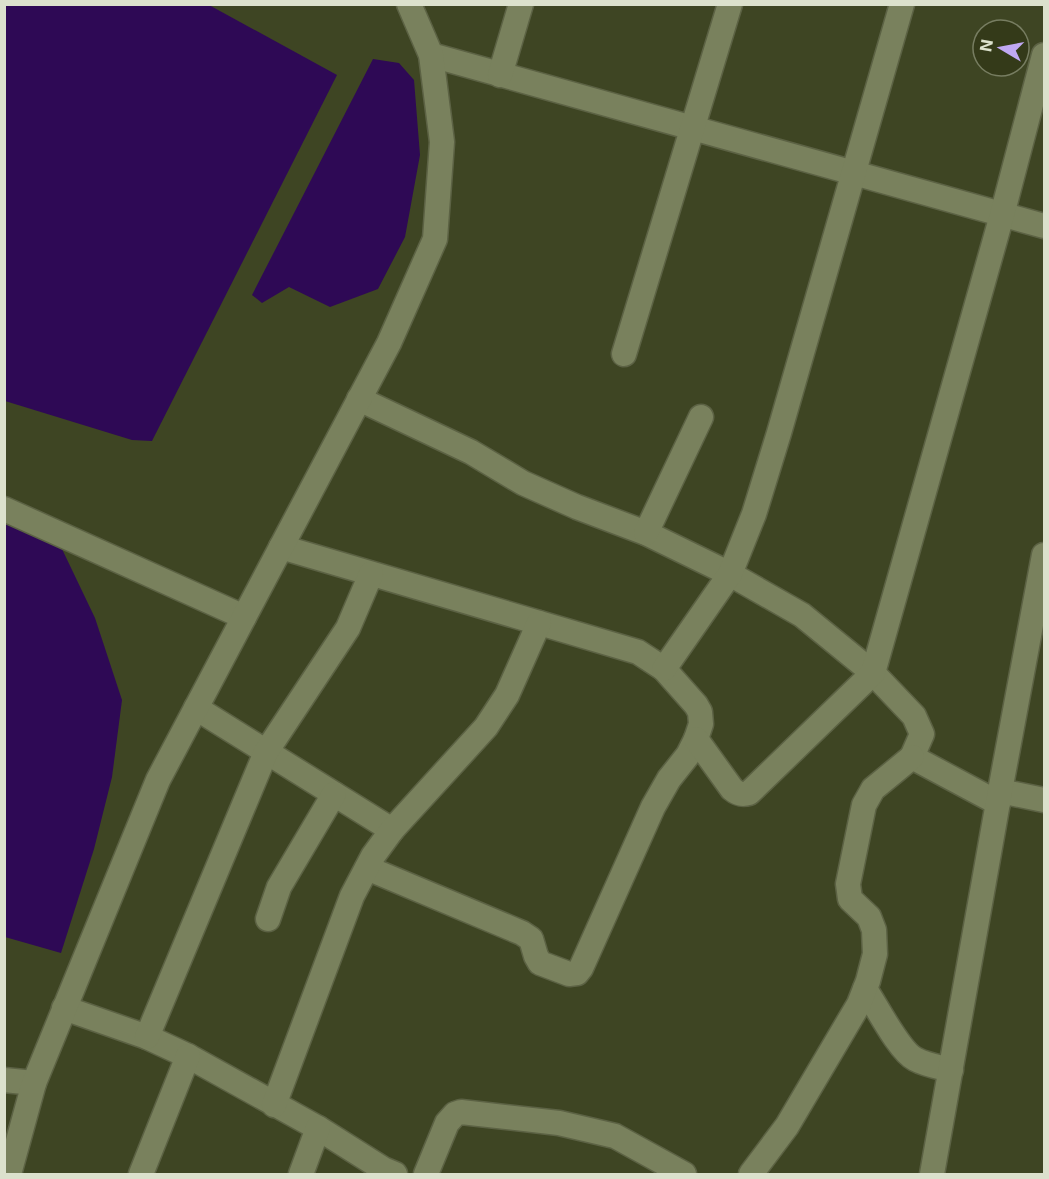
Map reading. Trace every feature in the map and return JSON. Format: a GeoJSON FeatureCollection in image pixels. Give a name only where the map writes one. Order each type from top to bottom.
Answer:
{"type":"FeatureCollection","features":[{"type":"Feature","properties":{"kind":"street"},"geometry":{"type":"LineString","coordinates":[[9,1174],[34,1083],[158,780],[389,343],[435,239],[442,142],[430,55],[409,4]]}},
{"type":"Feature","properties":{"kind":"street"},"geometry":{"type":"LineString","coordinates":[[500,75],[521,4]]}},
{"type":"Feature","properties":{"kind":"street"},"geometry":{"type":"LineString","coordinates":[[624,354],[730,4]]}},
{"type":"Feature","properties":{"kind":"street"},"geometry":{"type":"LineString","coordinates":[[664,669],[730,574],[754,514],[902,4]]}},
{"type":"Feature","properties":{"kind":"street"},"geometry":{"type":"LineString","coordinates":[[430,55],[1044,226]]}},
{"type":"Feature","properties":{"kind":"street"},"geometry":{"type":"LineString","coordinates":[[696,739],[732,789],[744,795],[873,673],[1002,215],[1044,55]]}},
{"type":"Feature","properties":{"kind":"street"},"geometry":{"type":"LineString","coordinates":[[359,399],[471,452],[523,483],[577,507],[646,533],[730,574],[802,615],[873,673],[920,725],[922,734],[912,757],[873,789],[864,805],[848,884],[850,899],[869,917],[874,930],[875,954],[865,989],[859,1004],[787,1126],[752,1174]]}},
{"type":"Feature","properties":{"kind":"street"},"geometry":{"type":"LineString","coordinates":[[646,533],[701,417]]}},
{"type":"Feature","properties":{"kind":"street"},"geometry":{"type":"LineString","coordinates":[[4,509],[244,617]]}},
{"type":"Feature","properties":{"kind":"street"},"geometry":{"type":"LineString","coordinates":[[281,547],[638,651],[664,669],[700,712],[701,724],[696,739],[653,807],[581,968],[573,974],[540,963],[531,939],[522,933],[367,868]]}},
{"type":"Feature","properties":{"kind":"street"},"geometry":{"type":"LineString","coordinates":[[932,1174],[1044,555]]}},
{"type":"Feature","properties":{"kind":"street"},"geometry":{"type":"LineString","coordinates":[[147,1037],[266,752],[348,628],[371,574]]}},
{"type":"Feature","properties":{"kind":"street"},"geometry":{"type":"LineString","coordinates":[[274,1105],[352,896],[373,856],[392,830],[486,727],[507,695],[539,623]]}},
{"type":"Feature","properties":{"kind":"street"},"geometry":{"type":"LineString","coordinates":[[196,708],[392,830]]}},
{"type":"Feature","properties":{"kind":"street"},"geometry":{"type":"LineString","coordinates":[[912,757],[999,797],[1044,800]]}},
{"type":"Feature","properties":{"kind":"street"},"geometry":{"type":"LineString","coordinates":[[268,919],[279,887],[334,794]]}},
{"type":"Feature","properties":{"kind":"street"},"geometry":{"type":"LineString","coordinates":[[865,989],[903,1048],[912,1058],[951,1070]]}},
{"type":"Feature","properties":{"kind":"street"},"geometry":{"type":"LineString","coordinates":[[64,1008],[147,1037],[188,1056],[318,1128],[395,1174]]}},
{"type":"Feature","properties":{"kind":"street"},"geometry":{"type":"LineString","coordinates":[[141,1174],[188,1056]]}},
{"type":"Feature","properties":{"kind":"street"},"geometry":{"type":"LineString","coordinates":[[4,1080],[34,1083]]}},
{"type":"Feature","properties":{"kind":"street"},"geometry":{"type":"LineString","coordinates":[[426,1174],[447,1123],[455,1114],[461,1112],[560,1123],[615,1136],[684,1174]]}},
{"type":"Feature","properties":{"kind":"street"},"geometry":{"type":"LineString","coordinates":[[301,1174],[318,1128]]}},
{"type":"Feature","properties":{"kind":"shaded area"},"geometry":{"type":"Polygon","coordinates":[[[4,5],[209,5],[337,75],[152,441],[132,440],[5,401],[4,5]]]}},
{"type":"Feature","properties":{"kind":"shaded area"},"geometry":{"type":"Polygon","coordinates":[[[373,59],[399,63],[414,80],[420,155],[405,237],[378,289],[330,307],[289,287],[262,303],[252,295],[373,59]]]}},
{"type":"Feature","properties":{"kind":"shaded area"},"geometry":{"type":"Polygon","coordinates":[[[4,523],[62,549],[95,618],[122,700],[112,777],[94,849],[61,953],[5,937],[4,523]]]}}]}
